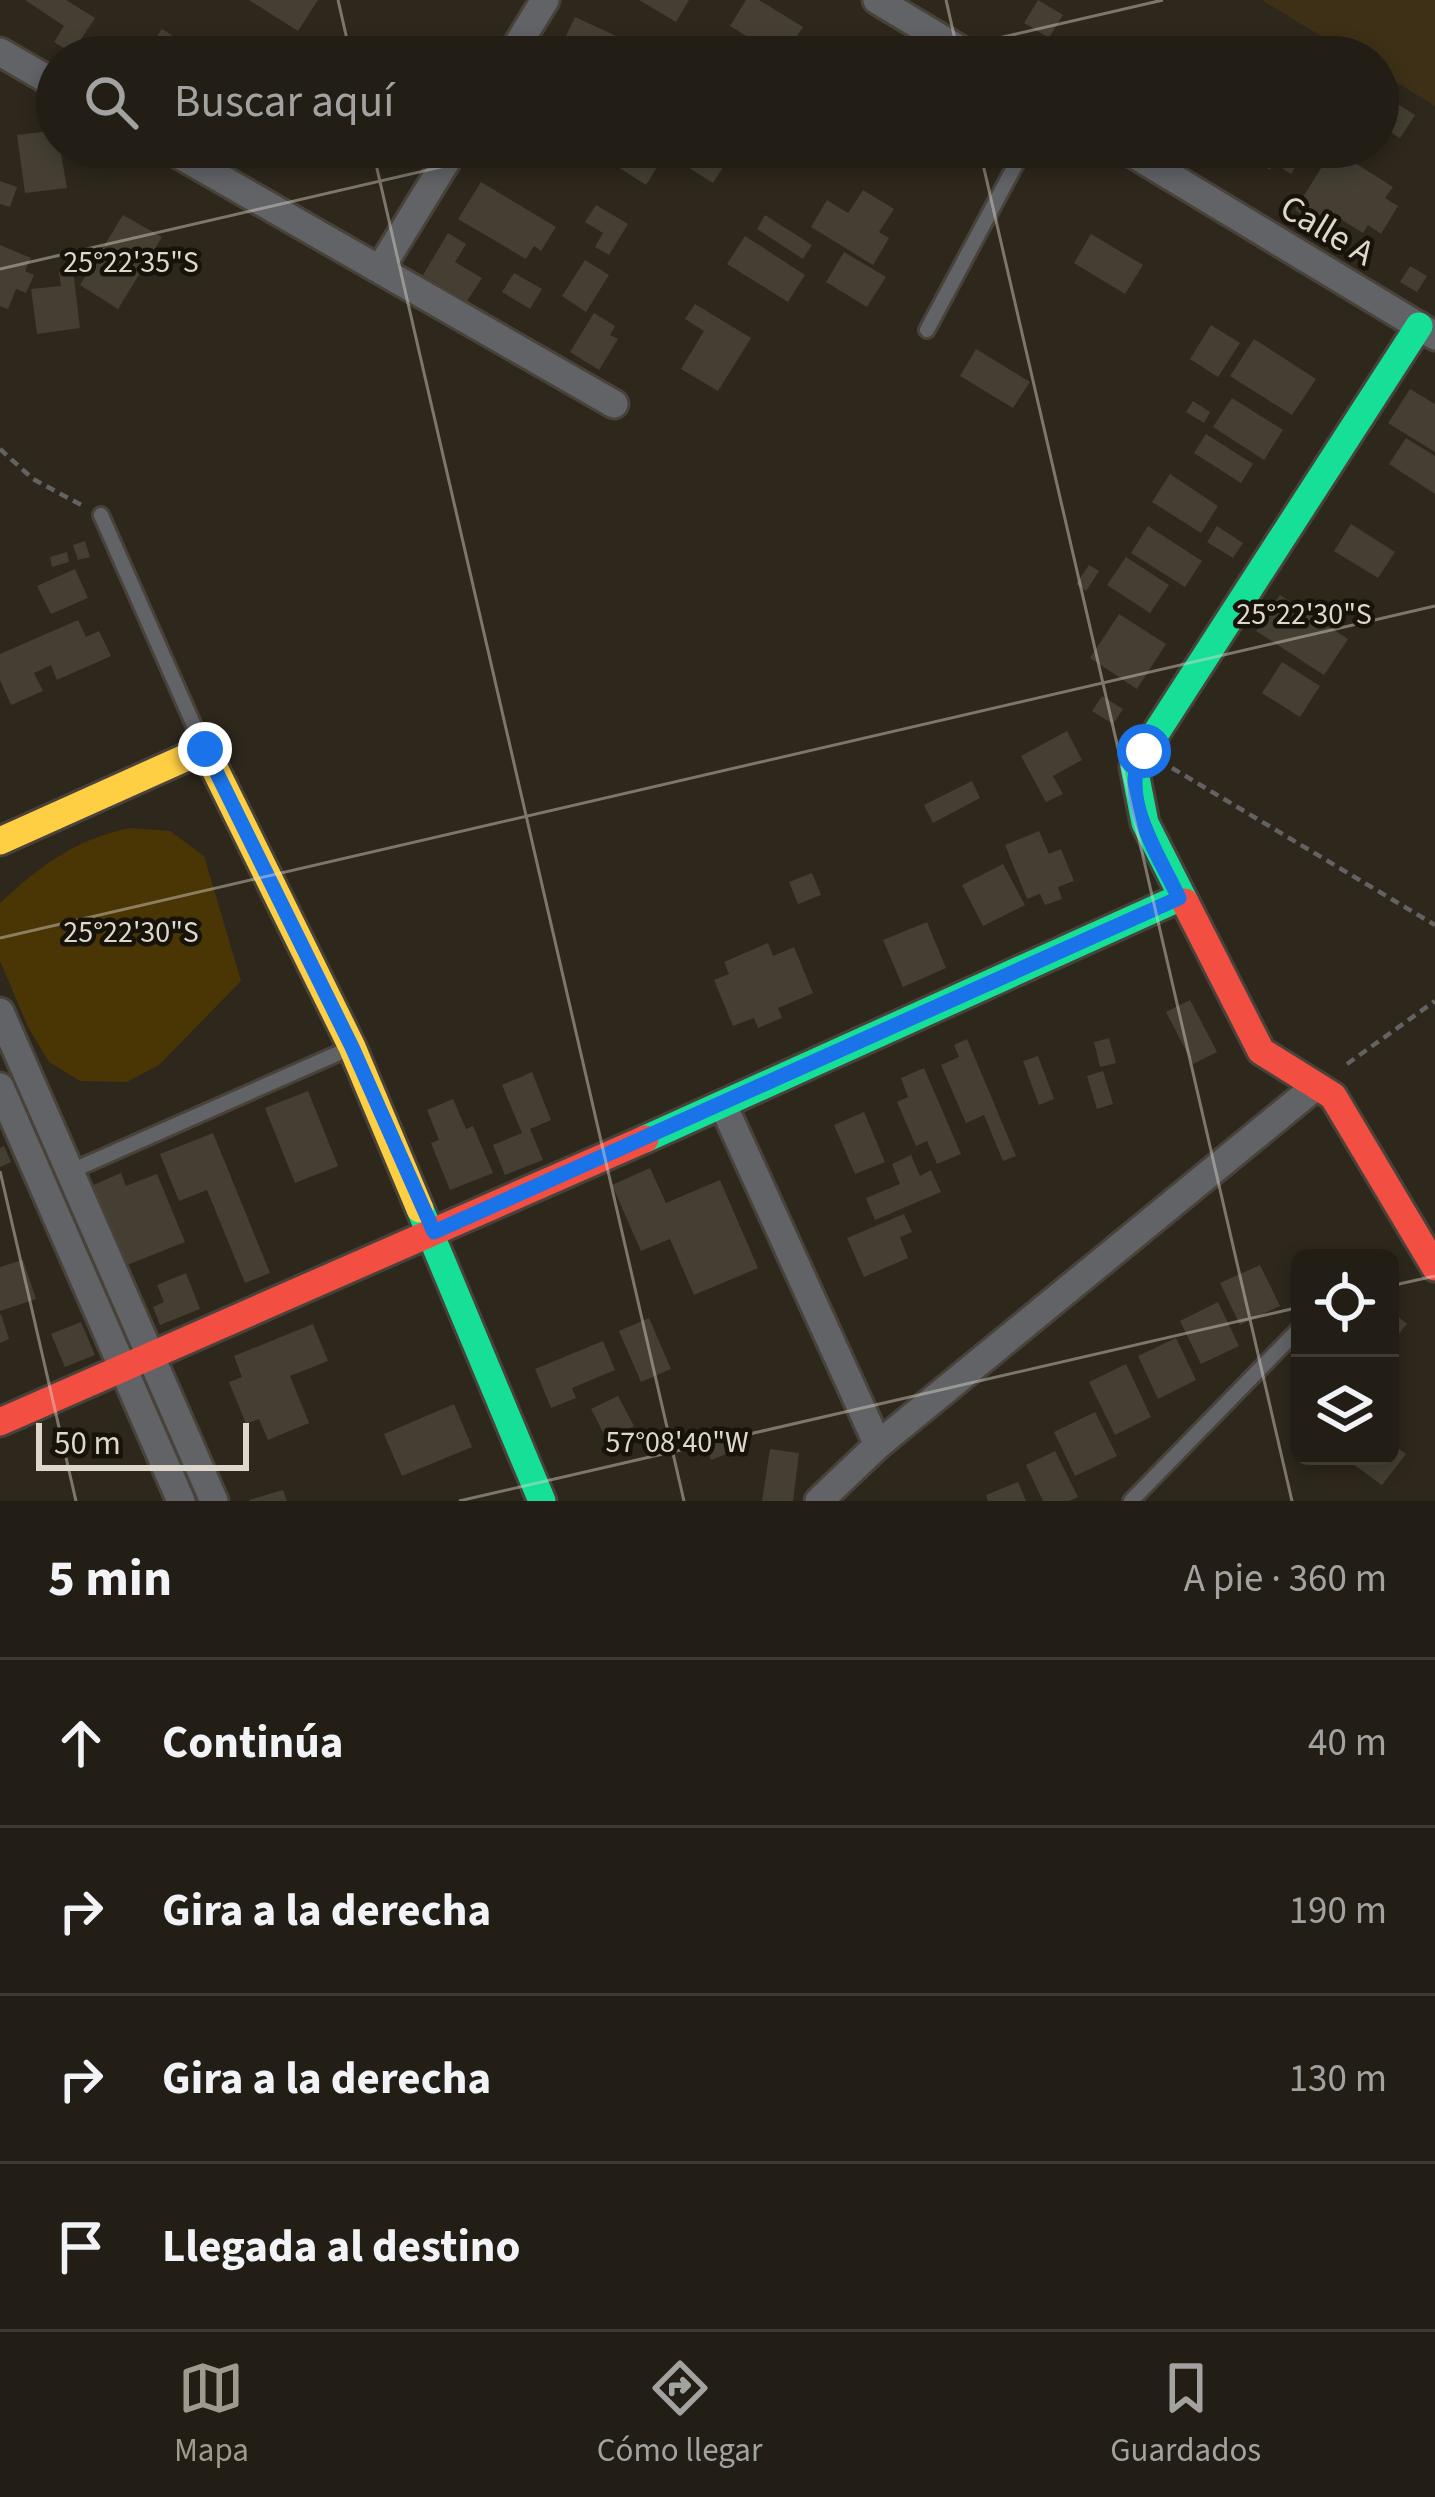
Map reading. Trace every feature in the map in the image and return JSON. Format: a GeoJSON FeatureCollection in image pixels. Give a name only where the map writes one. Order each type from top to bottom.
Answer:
{"type":"FeatureCollection","features":[{"type":"Feature","properties":{"kind":"street"},"geometry":{"type":"LineString","coordinates":[[523,36],[545,0]]}},
{"type":"Feature","properties":{"kind":"street"},"geometry":{"type":"LineString","coordinates":[[878,0],[937,36]]}},
{"type":"Feature","properties":{"kind":"street"},"geometry":{"type":"LineString","coordinates":[[0,52],[36,73]]}},
{"type":"Feature","properties":{"kind":"street"},"geometry":{"type":"LineString","coordinates":[[203,168],[614,404]]}},
{"type":"Feature","properties":{"kind":"street"},"geometry":{"type":"LineString","coordinates":[[380,269],[442,168]]}},
{"type":"Feature","properties":{"kind":"street","name":"Calle A"},"geometry":{"type":"LineString","coordinates":[[1157,168],[1427,331]]}},
{"type":"Feature","properties":{"kind":"street"},"geometry":{"type":"LineString","coordinates":[[1427,331],[1134,767],[1135,790],[1179,898],[1261,1051],[1333,1096],[1435,1267]]}},
{"type":"Feature","properties":{"kind":"street"},"geometry":{"type":"LineString","coordinates":[[0,842],[205,749],[352,1047],[434,1232],[542,1501]]}},
{"type":"Feature","properties":{"kind":"street"},"geometry":{"type":"LineString","coordinates":[[0,1422],[723,1105],[1179,898]]}},
{"type":"Feature","properties":{"kind":"street"},"geometry":{"type":"LineString","coordinates":[[0,1012],[214,1501]]}},
{"type":"Feature","properties":{"kind":"street"},"geometry":{"type":"LineString","coordinates":[[819,1501],[878,1445],[1316,1086]]}},
{"type":"Feature","properties":{"kind":"street"},"geometry":{"type":"LineString","coordinates":[[0,1088],[182,1501]]}},
{"type":"Feature","properties":{"kind":"street"},"geometry":{"type":"LineString","coordinates":[[723,1105],[878,1445]]}},
{"type":"Feature","properties":{"kind":"lane"},"geometry":{"type":"LineString","coordinates":[[926,330],[1014,168]]}},
{"type":"Feature","properties":{"kind":"lane"},"geometry":{"type":"LineString","coordinates":[[101,515],[205,749]]}},
{"type":"Feature","properties":{"kind":"lane"},"geometry":{"type":"LineString","coordinates":[[70,1172],[352,1047]]}},
{"type":"Feature","properties":{"kind":"lane"},"geometry":{"type":"LineString","coordinates":[[1131,1501],[1291,1337]]}},
{"type":"Feature","properties":{"kind":"path"},"geometry":{"type":"LineString","coordinates":[[0,448],[33,479],[101,515]]}},
{"type":"Feature","properties":{"kind":"path"},"geometry":{"type":"LineString","coordinates":[[1144,751],[1435,925]]}},
{"type":"Feature","properties":{"kind":"path"},"geometry":{"type":"LineString","coordinates":[[1316,1086],[1435,1001]]}},
{"type":"Feature","properties":{"kind":"shaded area"},"geometry":{"type":"Polygon","coordinates":[[[1262,0],[1435,0],[1435,106],[1399,84],[1399,36],[1321,36],[1262,0]]]}},
{"type":"Feature","properties":{"kind":"shaded area"},"geometry":{"type":"Polygon","coordinates":[[[129,828],[170,831],[204,856],[241,981],[159,1065],[127,1082],[80,1081],[49,1062],[28,1027],[0,961],[0,903],[59,856],[129,828]]]}},
{"type":"Feature","properties":{"kind":"building"},"geometry":{"type":"Polygon","coordinates":[[[25,0],[66,0],[95,18],[83,36],[58,36],[64,26],[25,0]]]}},
{"type":"Feature","properties":{"kind":"building"},"geometry":{"type":"Polygon","coordinates":[[[249,0],[318,0],[298,31],[249,0]]]}},
{"type":"Feature","properties":{"kind":"building"},"geometry":{"type":"Polygon","coordinates":[[[639,0],[689,0],[676,22],[639,0]]]}},
{"type":"Feature","properties":{"kind":"building"},"geometry":{"type":"Polygon","coordinates":[[[746,0],[759,0],[803,27],[797,36],[746,36],[730,26],[746,0]]]}},
{"type":"Feature","properties":{"kind":"building"},"geometry":{"type":"Polygon","coordinates":[[[1038,0],[1063,15],[1050,36],[1024,23],[1038,0]]]}},
{"type":"Feature","properties":{"kind":"building"},"geometry":{"type":"Polygon","coordinates":[[[575,17],[616,36],[566,36],[575,17]]]}},
{"type":"Feature","properties":{"kind":"building"},"geometry":{"type":"Polygon","coordinates":[[[1399,105],[1415,115],[1399,137],[1399,105]]]}},
{"type":"Feature","properties":{"kind":"building"},"geometry":{"type":"Polygon","coordinates":[[[36,133],[36,168],[64,168],[67,188],[25,193],[17,135],[36,133]]]}},
{"type":"Feature","properties":{"kind":"building"},"geometry":{"type":"Polygon","coordinates":[[[620,168],[657,168],[646,185],[620,168]]]}},
{"type":"Feature","properties":{"kind":"building"},"geometry":{"type":"Polygon","coordinates":[[[689,168],[723,168],[713,183],[689,168]]]}},
{"type":"Feature","properties":{"kind":"building"},"geometry":{"type":"Polygon","coordinates":[[[1321,168],[1363,168],[1393,187],[1385,198],[1398,206],[1381,234],[1368,225],[1363,233],[1331,213],[1322,227],[1295,210],[1321,168]]]}},
{"type":"Feature","properties":{"kind":"building"},"geometry":{"type":"Polygon","coordinates":[[[0,181],[17,187],[10,207],[0,204],[0,181]]]}},
{"type":"Feature","properties":{"kind":"building"},"geometry":{"type":"Polygon","coordinates":[[[481,182],[556,227],[541,251],[534,246],[526,259],[458,219],[481,182]]]}},
{"type":"Feature","properties":{"kind":"building"},"geometry":{"type":"Polygon","coordinates":[[[863,190],[894,209],[879,232],[889,238],[873,265],[811,227],[827,200],[848,213],[863,190]]]}},
{"type":"Feature","properties":{"kind":"building"},"geometry":{"type":"Polygon","coordinates":[[[596,205],[628,224],[609,255],[595,247],[603,233],[585,222],[596,205]]]}},
{"type":"Feature","properties":{"kind":"building"},"geometry":{"type":"Polygon","coordinates":[[[123,215],[162,237],[118,309],[80,285],[123,215]]]}},
{"type":"Feature","properties":{"kind":"building"},"geometry":{"type":"Polygon","coordinates":[[[765,215],[812,245],[803,259],[757,229],[765,215]]]}},
{"type":"Feature","properties":{"kind":"building"},"geometry":{"type":"Polygon","coordinates":[[[448,233],[466,244],[455,262],[482,278],[467,301],[423,275],[448,233]]]}},
{"type":"Feature","properties":{"kind":"building"},"geometry":{"type":"Polygon","coordinates":[[[1091,234],[1143,265],[1125,294],[1074,263],[1091,234]]]}},
{"type":"Feature","properties":{"kind":"building"},"geometry":{"type":"Polygon","coordinates":[[[745,236],[805,275],[788,302],[727,264],[745,236]]]}},
{"type":"Feature","properties":{"kind":"building"},"geometry":{"type":"Polygon","coordinates":[[[0,245],[31,258],[25,271],[34,275],[26,293],[16,289],[8,309],[0,306],[0,245]]]}},
{"type":"Feature","properties":{"kind":"building"},"geometry":{"type":"Polygon","coordinates":[[[844,252],[886,277],[867,307],[826,282],[844,252]]]}},
{"type":"Feature","properties":{"kind":"building"},"geometry":{"type":"Polygon","coordinates":[[[585,260],[609,275],[586,312],[562,296],[585,260]]]}},
{"type":"Feature","properties":{"kind":"building"},"geometry":{"type":"Polygon","coordinates":[[[1410,266],[1427,276],[1417,292],[1400,282],[1410,266]]]}},
{"type":"Feature","properties":{"kind":"building"},"geometry":{"type":"Polygon","coordinates":[[[73,270],[80,328],[37,334],[31,289],[61,286],[59,272],[73,270]]]}},
{"type":"Feature","properties":{"kind":"building"},"geometry":{"type":"Polygon","coordinates":[[[514,273],[542,289],[530,309],[502,292],[514,273]]]}},
{"type":"Feature","properties":{"kind":"building"},"geometry":{"type":"Polygon","coordinates":[[[695,304],[751,338],[718,391],[681,369],[704,331],[685,319],[695,304]]]}},
{"type":"Feature","properties":{"kind":"building"},"geometry":{"type":"Polygon","coordinates":[[[594,313],[615,326],[610,335],[618,339],[599,370],[570,352],[594,313]]]}},
{"type":"Feature","properties":{"kind":"building"},"geometry":{"type":"Polygon","coordinates":[[[1211,325],[1240,343],[1218,377],[1190,359],[1211,325]]]}},
{"type":"Feature","properties":{"kind":"building"},"geometry":{"type":"Polygon","coordinates":[[[1254,339],[1316,379],[1292,415],[1230,376],[1254,339]]]}},
{"type":"Feature","properties":{"kind":"building"},"geometry":{"type":"Polygon","coordinates":[[[976,349],[1030,382],[1013,408],[960,376],[976,349]]]}},
{"type":"Feature","properties":{"kind":"building"},"geometry":{"type":"Polygon","coordinates":[[[1410,389],[1435,404],[1435,452],[1388,423],[1410,389]]]}},
{"type":"Feature","properties":{"kind":"building"},"geometry":{"type":"Polygon","coordinates":[[[1232,398],[1283,430],[1264,460],[1213,427],[1232,398]]]}},
{"type":"Feature","properties":{"kind":"building"},"geometry":{"type":"Polygon","coordinates":[[[1193,401],[1210,412],[1204,423],[1186,412],[1193,401]]]}},
{"type":"Feature","properties":{"kind":"building"},"geometry":{"type":"Polygon","coordinates":[[[1206,434],[1253,464],[1241,483],[1194,453],[1206,434]]]}},
{"type":"Feature","properties":{"kind":"building"},"geometry":{"type":"Polygon","coordinates":[[[1406,438],[1435,456],[1435,494],[1389,464],[1406,438]]]}},
{"type":"Feature","properties":{"kind":"building"},"geometry":{"type":"Polygon","coordinates":[[[1170,474],[1218,506],[1201,533],[1152,502],[1170,474]]]}},
{"type":"Feature","properties":{"kind":"building"},"geometry":{"type":"Polygon","coordinates":[[[1351,524],[1395,552],[1378,578],[1334,551],[1351,524]]]}},
{"type":"Feature","properties":{"kind":"building"},"geometry":{"type":"Polygon","coordinates":[[[1148,526],[1202,561],[1185,587],[1131,553],[1148,526]]]}},
{"type":"Feature","properties":{"kind":"building"},"geometry":{"type":"Polygon","coordinates":[[[1217,526],[1243,543],[1233,558],[1207,542],[1217,526]]]}},
{"type":"Feature","properties":{"kind":"building"},"geometry":{"type":"Polygon","coordinates":[[[85,541],[90,557],[78,560],[73,545],[85,541]]]}},
{"type":"Feature","properties":{"kind":"building"},"geometry":{"type":"Polygon","coordinates":[[[67,552],[69,562],[52,567],[50,557],[67,552]]]}},
{"type":"Feature","properties":{"kind":"building"},"geometry":{"type":"Polygon","coordinates":[[[1126,557],[1169,585],[1150,613],[1107,585],[1126,557]]]}},
{"type":"Feature","properties":{"kind":"building"},"geometry":{"type":"Polygon","coordinates":[[[1089,565],[1099,571],[1086,591],[1076,584],[1089,565]]]}},
{"type":"Feature","properties":{"kind":"building"},"geometry":{"type":"Polygon","coordinates":[[[75,569],[88,598],[51,614],[37,586],[75,569]]]}},
{"type":"Feature","properties":{"kind":"building"},"geometry":{"type":"Polygon","coordinates":[[[1280,595],[1348,639],[1324,675],[1256,631],[1280,595]]]}},
{"type":"Feature","properties":{"kind":"building"},"geometry":{"type":"Polygon","coordinates":[[[1119,614],[1166,644],[1137,689],[1090,658],[1119,614]]]}},
{"type":"Feature","properties":{"kind":"building"},"geometry":{"type":"Polygon","coordinates":[[[78,620],[86,637],[99,631],[111,656],[57,680],[51,665],[34,673],[43,691],[11,705],[0,680],[0,654],[78,620]]]}},
{"type":"Feature","properties":{"kind":"building"},"geometry":{"type":"Polygon","coordinates":[[[1282,662],[1320,686],[1300,717],[1262,693],[1282,662]]]}},
{"type":"Feature","properties":{"kind":"building"},"geometry":{"type":"Polygon","coordinates":[[[1102,696],[1123,709],[1113,724],[1092,711],[1102,696]]]}},
{"type":"Feature","properties":{"kind":"building"},"geometry":{"type":"Polygon","coordinates":[[[1067,731],[1082,760],[1053,776],[1063,794],[1046,802],[1021,756],[1067,731]]]}},
{"type":"Feature","properties":{"kind":"building"},"geometry":{"type":"Polygon","coordinates":[[[972,781],[980,798],[933,823],[924,805],[972,781]]]}},
{"type":"Feature","properties":{"kind":"building"},"geometry":{"type":"Polygon","coordinates":[[[1039,831],[1049,854],[1061,849],[1074,881],[1058,887],[1062,899],[1045,905],[1040,894],[1027,899],[1005,845],[1039,831]]]}},
{"type":"Feature","properties":{"kind":"building"},"geometry":{"type":"Polygon","coordinates":[[[1003,864],[1025,905],[983,926],[962,885],[1003,864]]]}},
{"type":"Feature","properties":{"kind":"building"},"geometry":{"type":"Polygon","coordinates":[[[812,873],[821,895],[798,904],[789,882],[812,873]]]}},
{"type":"Feature","properties":{"kind":"building"},"geometry":{"type":"Polygon","coordinates":[[[927,922],[946,968],[903,987],[883,940],[927,922]]]}},
{"type":"Feature","properties":{"kind":"building"},"geometry":{"type":"Polygon","coordinates":[[[768,943],[773,956],[794,947],[813,993],[778,1008],[782,1018],[758,1028],[754,1018],[733,1026],[714,980],[729,974],[724,962],[768,943]]]}},
{"type":"Feature","properties":{"kind":"building"},"geometry":{"type":"Polygon","coordinates":[[[1190,1000],[1217,1052],[1193,1064],[1166,1012],[1190,1000]]]}},
{"type":"Feature","properties":{"kind":"building"},"geometry":{"type":"Polygon","coordinates":[[[1109,1038],[1116,1063],[1100,1067],[1094,1042],[1109,1038]]]}},
{"type":"Feature","properties":{"kind":"building"},"geometry":{"type":"Polygon","coordinates":[[[967,1039],[1016,1156],[1003,1161],[984,1115],[966,1123],[941,1065],[959,1057],[954,1045],[967,1039]]]}},
{"type":"Feature","properties":{"kind":"building"},"geometry":{"type":"Polygon","coordinates":[[[1038,1056],[1054,1099],[1039,1105],[1023,1061],[1038,1056]]]}},
{"type":"Feature","properties":{"kind":"building"},"geometry":{"type":"Polygon","coordinates":[[[924,1068],[961,1154],[937,1164],[927,1141],[916,1146],[897,1102],[908,1097],[901,1078],[924,1068]]]}},
{"type":"Feature","properties":{"kind":"building"},"geometry":{"type":"Polygon","coordinates":[[[1103,1071],[1113,1104],[1097,1109],[1087,1076],[1103,1071]]]}},
{"type":"Feature","properties":{"kind":"building"},"geometry":{"type":"Polygon","coordinates":[[[532,1072],[551,1120],[530,1129],[543,1160],[505,1175],[493,1145],[522,1133],[502,1085],[532,1072]]]}},
{"type":"Feature","properties":{"kind":"building"},"geometry":{"type":"Polygon","coordinates":[[[308,1091],[338,1166],[295,1183],[265,1108],[308,1091]]]}},
{"type":"Feature","properties":{"kind":"building"},"geometry":{"type":"Polygon","coordinates":[[[453,1099],[466,1129],[473,1126],[493,1173],[450,1190],[431,1143],[439,1140],[427,1110],[453,1099]]]}},
{"type":"Feature","properties":{"kind":"building"},"geometry":{"type":"Polygon","coordinates":[[[864,1112],[885,1162],[855,1174],[834,1125],[864,1112]]]}},
{"type":"Feature","properties":{"kind":"building"},"geometry":{"type":"Polygon","coordinates":[[[213,1133],[270,1273],[245,1283],[207,1190],[179,1201],[160,1154],[213,1133]]]}},
{"type":"Feature","properties":{"kind":"building"},"geometry":{"type":"Polygon","coordinates":[[[4,1146],[11,1162],[0,1167],[0,1148],[4,1146]]]}},
{"type":"Feature","properties":{"kind":"building"},"geometry":{"type":"Polygon","coordinates":[[[911,1155],[920,1176],[931,1170],[941,1192],[875,1220],[866,1198],[900,1184],[892,1164],[911,1155]]]}},
{"type":"Feature","properties":{"kind":"building"},"geometry":{"type":"Polygon","coordinates":[[[650,1168],[666,1203],[720,1180],[758,1268],[694,1295],[670,1239],[641,1251],[612,1185],[650,1168]]]}},
{"type":"Feature","properties":{"kind":"building"},"geometry":{"type":"Polygon","coordinates":[[[121,1173],[126,1186],[157,1174],[185,1242],[127,1265],[103,1207],[93,1211],[84,1189],[121,1173]]]}},
{"type":"Feature","properties":{"kind":"building"},"geometry":{"type":"Polygon","coordinates":[[[904,1214],[912,1232],[900,1237],[908,1258],[864,1277],[847,1238],[904,1214]]]}},
{"type":"Feature","properties":{"kind":"building"},"geometry":{"type":"Polygon","coordinates":[[[23,1260],[36,1299],[0,1311],[0,1267],[23,1260]]]}},
{"type":"Feature","properties":{"kind":"building"},"geometry":{"type":"Polygon","coordinates":[[[1260,1265],[1280,1306],[1240,1325],[1220,1283],[1260,1265]]]}},
{"type":"Feature","properties":{"kind":"building"},"geometry":{"type":"Polygon","coordinates":[[[186,1273],[200,1309],[160,1325],[153,1307],[164,1302],[157,1285],[186,1273]]]}},
{"type":"Feature","properties":{"kind":"building"},"geometry":{"type":"Polygon","coordinates":[[[1218,1302],[1239,1346],[1201,1364],[1180,1321],[1218,1302]]]}},
{"type":"Feature","properties":{"kind":"building"},"geometry":{"type":"Polygon","coordinates":[[[0,1315],[9,1339],[0,1343],[0,1315]]]}},
{"type":"Feature","properties":{"kind":"building"},"geometry":{"type":"Polygon","coordinates":[[[649,1318],[671,1369],[641,1382],[619,1331],[649,1318]]]}},
{"type":"Feature","properties":{"kind":"building"},"geometry":{"type":"Polygon","coordinates":[[[81,1322],[95,1355],[65,1367],[51,1334],[81,1322]]]}},
{"type":"Feature","properties":{"kind":"building"},"geometry":{"type":"Polygon","coordinates":[[[313,1324],[328,1361],[290,1376],[309,1423],[268,1440],[259,1419],[246,1424],[229,1382],[242,1377],[234,1356],[313,1324]]]}},
{"type":"Feature","properties":{"kind":"building"},"geometry":{"type":"Polygon","coordinates":[[[1176,1338],[1196,1380],[1158,1399],[1138,1356],[1176,1338]]]}},
{"type":"Feature","properties":{"kind":"building"},"geometry":{"type":"Polygon","coordinates":[[[603,1341],[615,1370],[572,1388],[576,1398],[551,1408],[535,1369],[603,1341]]]}},
{"type":"Feature","properties":{"kind":"building"},"geometry":{"type":"Polygon","coordinates":[[[1126,1364],[1151,1417],[1115,1435],[1089,1382],[1126,1364]]]}},
{"type":"Feature","properties":{"kind":"building"},"geometry":{"type":"Polygon","coordinates":[[[618,1396],[634,1426],[607,1440],[591,1409],[618,1396]]]}},
{"type":"Feature","properties":{"kind":"building"},"geometry":{"type":"Polygon","coordinates":[[[454,1404],[472,1447],[402,1476],[384,1434],[454,1404]]]}},
{"type":"Feature","properties":{"kind":"building"},"geometry":{"type":"Polygon","coordinates":[[[1095,1412],[1117,1456],[1075,1476],[1054,1432],[1095,1412]]]}},
{"type":"Feature","properties":{"kind":"building"},"geometry":{"type":"Polygon","coordinates":[[[721,1434],[729,1453],[711,1460],[704,1441],[721,1434]]]}},
{"type":"Feature","properties":{"kind":"building"},"geometry":{"type":"Polygon","coordinates":[[[770,1449],[799,1453],[793,1501],[762,1501],[770,1449]]]}},
{"type":"Feature","properties":{"kind":"building"},"geometry":{"type":"Polygon","coordinates":[[[1055,1451],[1078,1497],[1069,1501],[1043,1501],[1026,1465],[1055,1451]]]}},
{"type":"Feature","properties":{"kind":"building"},"geometry":{"type":"Polygon","coordinates":[[[1354,1465],[1397,1465],[1382,1485],[1354,1465]]]}},
{"type":"Feature","properties":{"kind":"building"},"geometry":{"type":"Polygon","coordinates":[[[1018,1482],[1026,1501],[988,1501],[986,1495],[1018,1482]]]}},
{"type":"Feature","properties":{"kind":"building"},"geometry":{"type":"Polygon","coordinates":[[[283,1490],[287,1501],[249,1501],[249,1500],[283,1490]]]}},
{"type":"Feature","properties":{"kind":"traffic: fast"},"geometry":{"type":"LineString","coordinates":[[1185,902],[1145,823],[1134,767],[1419,326]]}},
{"type":"Feature","properties":{"kind":"traffic: fast"},"geometry":{"type":"LineString","coordinates":[[645,1139],[1179,898]]}},
{"type":"Feature","properties":{"kind":"traffic: fast"},"geometry":{"type":"LineString","coordinates":[[420,1209],[542,1501]]}},
{"type":"Feature","properties":{"kind":"traffic: slow"},"geometry":{"type":"LineString","coordinates":[[0,841],[205,749],[352,1047],[420,1209]]}},
{"type":"Feature","properties":{"kind":"traffic: jam"},"geometry":{"type":"LineString","coordinates":[[1185,902],[1261,1051],[1333,1096],[1435,1267]]}},
{"type":"Feature","properties":{"kind":"traffic: jam"},"geometry":{"type":"LineString","coordinates":[[0,1422],[645,1139]]}},
{"type":"Feature","properties":{"kind":"route"},"geometry":{"type":"LineString","coordinates":[[205,749],[352,1047],[434,1232],[1179,898],[1144,823],[1135,790],[1134,767],[1144,751]]}}]}
